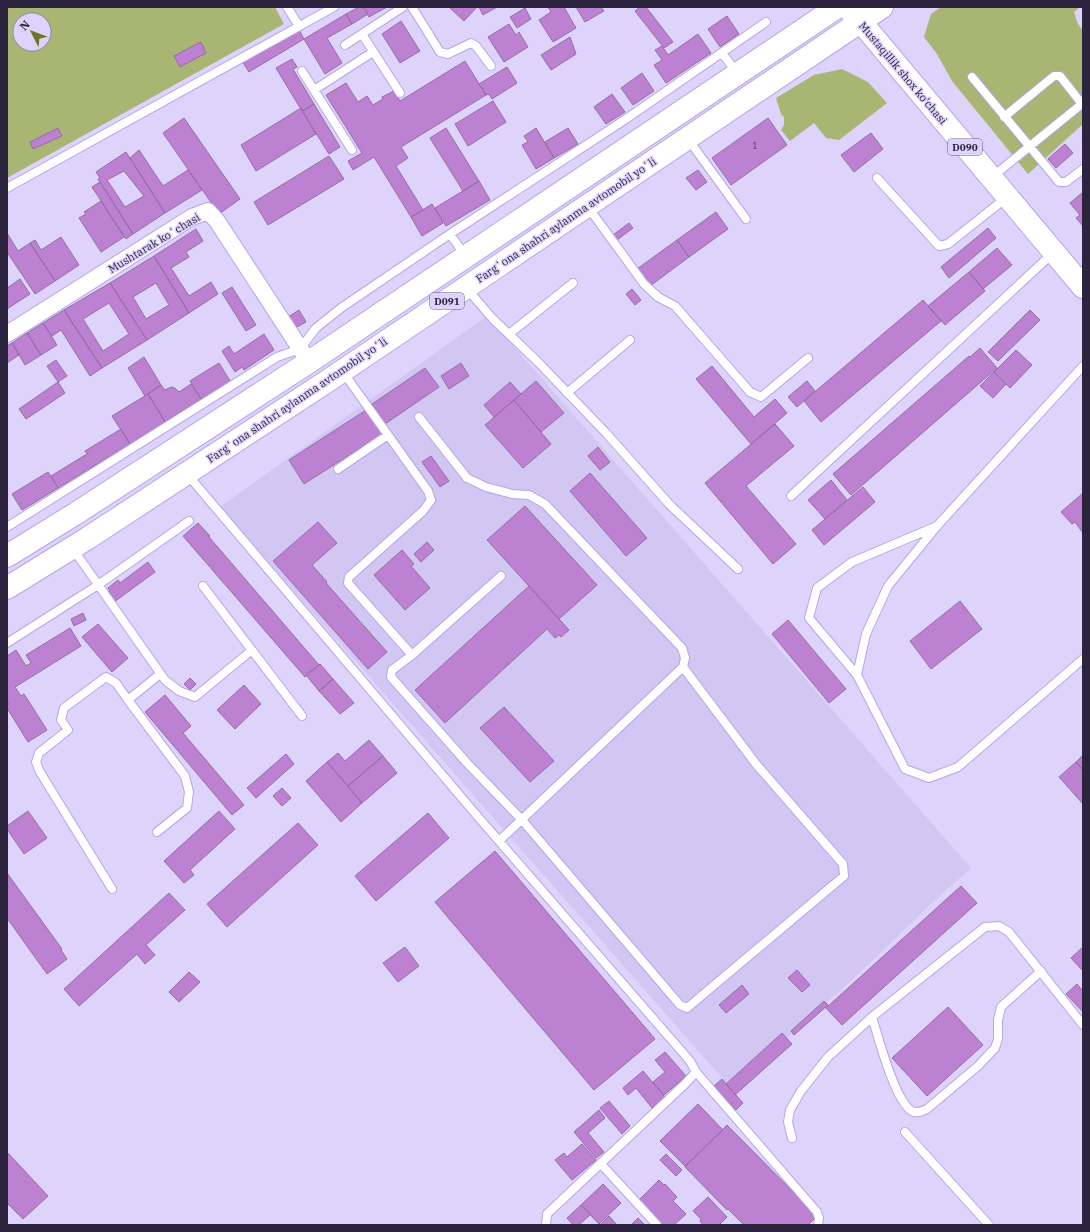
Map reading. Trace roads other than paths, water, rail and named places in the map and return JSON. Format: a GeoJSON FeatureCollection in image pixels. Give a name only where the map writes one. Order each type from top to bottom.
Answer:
{"type":"FeatureCollection","features":[{"type":"Feature","properties":{"kind":"main road","name":"D091"},"geometry":{"type":"LineString","coordinates":[[7,556],[75,514],[304,355],[466,257],[837,7]]}},
{"type":"Feature","properties":{"kind":"main road","name":"Fargʻona shahri aylanma avtomobil yoʻli"},"geometry":{"type":"LineString","coordinates":[[7,588],[73,548],[342,371],[688,139],[854,15],[882,7]]}},
{"type":"Feature","properties":{"kind":"main road","name":"Mustaqillik shox ko'chasi"},"geometry":{"type":"LineString","coordinates":[[854,15],[1083,287]]}},
{"type":"Feature","properties":{"kind":"street","name":"Mushtarak koʻchasi"},"geometry":{"type":"LineString","coordinates":[[7,334],[192,218],[208,211],[217,221],[304,355]]}},
{"type":"Feature","properties":{"kind":"lane"},"geometry":{"type":"LineString","coordinates":[[287,7],[299,26]]}},
{"type":"Feature","properties":{"kind":"lane"},"geometry":{"type":"LineString","coordinates":[[7,188],[334,7]]}},
{"type":"Feature","properties":{"kind":"lane"},"geometry":{"type":"LineString","coordinates":[[345,45],[403,7]]}},
{"type":"Feature","properties":{"kind":"lane"},"geometry":{"type":"LineString","coordinates":[[412,7],[440,52],[448,54],[471,43],[476,46],[491,66]]}},
{"type":"Feature","properties":{"kind":"lane"},"geometry":{"type":"LineString","coordinates":[[7,527],[277,357],[304,355],[316,328],[341,308],[450,234],[626,119],[766,22]]}},
{"type":"Feature","properties":{"kind":"lane"},"geometry":{"type":"LineString","coordinates":[[362,34],[400,93]]}},
{"type":"Feature","properties":{"kind":"lane"},"geometry":{"type":"LineString","coordinates":[[314,90],[373,52]]}},
{"type":"Feature","properties":{"kind":"lane"},"geometry":{"type":"LineString","coordinates":[[722,53],[738,74]]}},
{"type":"Feature","properties":{"kind":"lane"},"geometry":{"type":"LineString","coordinates":[[302,71],[352,150]]}},
{"type":"Feature","properties":{"kind":"lane"},"geometry":{"type":"LineString","coordinates":[[991,178],[1028,146],[1083,103],[1060,76],[1054,76],[1004,117]]}},
{"type":"Feature","properties":{"kind":"lane"},"geometry":{"type":"LineString","coordinates":[[972,77],[1059,182],[1066,182],[1083,169]]}},
{"type":"Feature","properties":{"kind":"lane"},"geometry":{"type":"LineString","coordinates":[[688,139],[746,219]]}},
{"type":"Feature","properties":{"kind":"lane"},"geometry":{"type":"LineString","coordinates":[[877,178],[939,246],[948,244],[1007,197]]}},
{"type":"Feature","properties":{"kind":"lane"},"geometry":{"type":"LineString","coordinates":[[588,206],[644,284],[658,297],[675,306],[750,392],[761,397],[808,358]]}},
{"type":"Feature","properties":{"kind":"lane"},"geometry":{"type":"LineString","coordinates":[[450,234],[466,257]]}},
{"type":"Feature","properties":{"kind":"lane"},"geometry":{"type":"LineString","coordinates":[[791,496],[1054,253]]}},
{"type":"Feature","properties":{"kind":"lane"},"geometry":{"type":"LineString","coordinates":[[509,334],[573,283]]}},
{"type":"Feature","properties":{"kind":"lane"},"geometry":{"type":"LineString","coordinates":[[468,287],[474,297],[492,318],[568,393],[670,505],[738,569]]}},
{"type":"Feature","properties":{"kind":"lane"},"geometry":{"type":"LineString","coordinates":[[568,393],[630,340]]}},
{"type":"Feature","properties":{"kind":"lane"},"geometry":{"type":"LineString","coordinates":[[857,675],[866,634],[888,586],[938,526],[1083,366]]}},
{"type":"Feature","properties":{"kind":"lane"},"geometry":{"type":"LineString","coordinates":[[342,371],[428,491],[431,500],[423,511],[349,577],[348,583],[412,655]]}},
{"type":"Feature","properties":{"kind":"lane"},"geometry":{"type":"LineString","coordinates":[[419,417],[467,478],[486,487],[512,494],[528,495],[545,504],[682,648],[686,658],[683,667],[499,841]]}},
{"type":"Feature","properties":{"kind":"lane"},"geometry":{"type":"LineString","coordinates":[[338,469],[388,436]]}},
{"type":"Feature","properties":{"kind":"lane"},"geometry":{"type":"LineString","coordinates":[[187,473],[499,841],[690,1061],[696,1072],[817,1212],[819,1218],[818,1225]]}},
{"type":"Feature","properties":{"kind":"lane"},"geometry":{"type":"LineString","coordinates":[[7,643],[98,585],[189,521]]}},
{"type":"Feature","properties":{"kind":"lane"},"geometry":{"type":"LineString","coordinates":[[938,526],[852,562],[817,588],[810,618],[857,675],[905,769],[929,778],[958,767],[1083,659]]}},
{"type":"Feature","properties":{"kind":"lane"},"geometry":{"type":"LineString","coordinates":[[73,548],[160,674],[165,680],[179,690],[195,697],[252,650]]}},
{"type":"Feature","properties":{"kind":"lane"},"geometry":{"type":"LineString","coordinates":[[501,576],[412,655],[392,670],[392,677],[468,763],[522,820],[680,1005],[687,1008],[844,876],[843,864],[756,764],[683,667]]}},
{"type":"Feature","properties":{"kind":"lane"},"geometry":{"type":"LineString","coordinates":[[202,586],[302,716]]}},
{"type":"Feature","properties":{"kind":"lane"},"geometry":{"type":"LineString","coordinates":[[128,700],[160,674]]}},
{"type":"Feature","properties":{"kind":"lane"},"geometry":{"type":"LineString","coordinates":[[112,888],[40,772],[36,762],[39,753],[68,730],[61,720],[64,708],[106,677],[116,683],[185,776],[189,792],[187,808],[157,832]]}},
{"type":"Feature","properties":{"kind":"lane"},"geometry":{"type":"LineString","coordinates":[[792,1138],[788,1122],[790,1110],[802,1091],[828,1057],[872,1017],[985,927],[999,926],[1009,932],[1083,1025]]}},
{"type":"Feature","properties":{"kind":"lane"},"geometry":{"type":"LineString","coordinates":[[872,1017],[894,1086],[905,1105],[912,1111],[918,1113],[927,1110],[978,1066],[995,1048],[998,1039],[998,1020],[1001,1007],[1040,971]]}},
{"type":"Feature","properties":{"kind":"lane"},"geometry":{"type":"LineString","coordinates":[[546,1225],[547,1214],[696,1072]]}},
{"type":"Feature","properties":{"kind":"lane"},"geometry":{"type":"LineString","coordinates":[[905,1132],[989,1225]]}},
{"type":"Feature","properties":{"kind":"lane"},"geometry":{"type":"LineString","coordinates":[[601,1164],[657,1225]]}}]}
